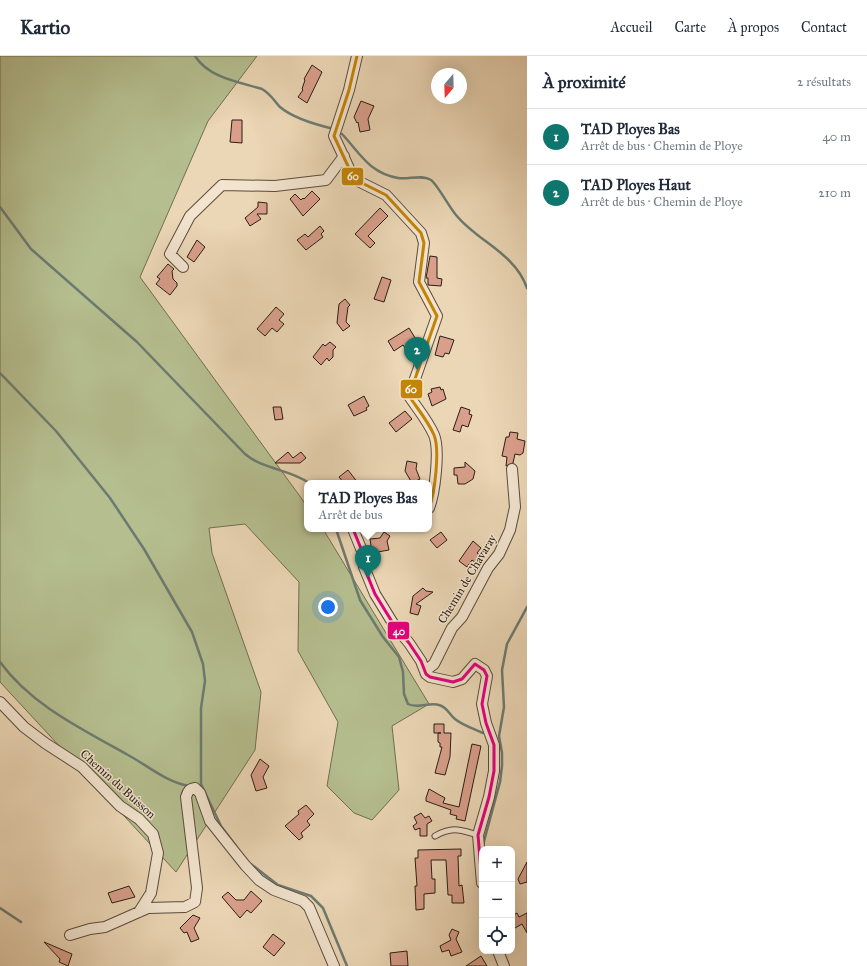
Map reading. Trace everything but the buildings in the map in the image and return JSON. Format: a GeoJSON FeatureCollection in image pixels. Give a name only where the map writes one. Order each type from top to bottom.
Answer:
{"type":"FeatureCollection","features":[{"type":"Feature","properties":{"kind":"street"},"geometry":{"type":"LineString","coordinates":[[357,56],[349,90],[334,136],[354,179],[386,195],[421,233],[424,243],[419,282],[437,316],[409,396],[435,436],[437,462],[432,499]]}},
{"type":"Feature","properties":{"kind":"street"},"geometry":{"type":"LineString","coordinates":[[183,267],[170,254],[190,216],[222,185],[275,186],[326,180],[344,156]]}},
{"type":"Feature","properties":{"kind":"street","name":"Chemin de Chavaray"},"geometry":{"type":"LineString","coordinates":[[425,671],[434,664],[452,628],[462,617],[488,568],[499,554],[510,530],[515,507],[512,469]]}},
{"type":"Feature","properties":{"kind":"street"},"geometry":{"type":"LineString","coordinates":[[354,532],[362,551],[364,567],[375,594],[394,625],[409,643],[426,674],[430,678],[453,682],[462,679],[475,664],[484,670],[487,676],[482,704],[486,723],[494,745],[494,772],[489,797],[478,834],[482,882]]}},
{"type":"Feature","properties":{"kind":"street","name":"Chemin du Buisson"},"geometry":{"type":"LineString","coordinates":[[0,702],[24,727],[45,743],[82,767],[120,806],[139,820],[153,834],[158,853],[154,878],[151,893],[138,913]]}},
{"type":"Feature","properties":{"kind":"street"},"geometry":{"type":"LineString","coordinates":[[70,935],[90,929],[105,927],[148,908],[185,907],[195,902],[197,888],[186,797],[187,792],[195,788],[200,793],[210,821],[254,875],[274,890],[303,901],[309,907],[334,966]]}},
{"type":"Feature","properties":{"kind":"street"},"geometry":{"type":"LineString","coordinates":[[499,954],[504,966]]}},
{"type":"Feature","properties":{"kind":"lane"},"geometry":{"type":"LineString","coordinates":[[436,836],[449,829],[457,829],[478,834]]}},
{"type":"Feature","properties":{"kind":"green space"},"geometry":{"type":"Polygon","coordinates":[[[0,56],[257,56],[208,121],[140,277],[304,502],[304,532],[325,532],[429,704],[392,726],[399,790],[372,820],[354,813],[327,786],[338,722],[298,651],[299,582],[245,524],[209,528],[212,553],[261,692],[255,750],[176,872],[0,682],[0,56]]]}},
{"type":"Feature","properties":{"kind":"waterway"},"geometry":{"type":"LineString","coordinates":[[195,56],[201,63],[216,74],[262,89],[270,95],[280,107],[292,115],[334,129]]}},
{"type":"Feature","properties":{"kind":"waterway"},"geometry":{"type":"LineString","coordinates":[[342,134],[366,161],[380,172],[398,178],[423,177],[434,182],[456,215],[514,266],[527,288]]}},
{"type":"Feature","properties":{"kind":"waterway"},"geometry":{"type":"LineString","coordinates":[[0,207],[31,249],[137,342],[245,454],[269,467],[305,480]]}},
{"type":"Feature","properties":{"kind":"waterway"},"geometry":{"type":"LineString","coordinates":[[0,373],[56,431],[110,498],[144,549],[192,632],[203,664],[205,681],[201,708],[201,784],[221,826],[236,846]]}},
{"type":"Feature","properties":{"kind":"waterway"},"geometry":{"type":"LineString","coordinates":[[337,532],[360,600],[383,637],[399,657],[403,672],[404,694],[408,704],[416,706],[435,704],[442,706],[458,721],[483,733]]}},
{"type":"Feature","properties":{"kind":"waterway"},"geometry":{"type":"LineString","coordinates":[[483,845],[500,782],[502,766],[502,753],[499,736],[504,707],[502,670],[507,644],[527,607]]}},
{"type":"Feature","properties":{"kind":"waterway"},"geometry":{"type":"LineString","coordinates":[[0,662],[27,691],[58,715],[165,778],[190,786]]}},
{"type":"Feature","properties":{"kind":"waterway"},"geometry":{"type":"LineString","coordinates":[[247,861],[278,885],[311,896],[323,908],[347,966]]}},
{"type":"Feature","properties":{"kind":"waterway"},"geometry":{"type":"LineString","coordinates":[[0,908],[21,922]]}},
{"type":"Feature","properties":{"kind":"transit line","name":"60"},"geometry":{"type":"LineString","coordinates":[[357,56],[349,90],[334,136],[354,179],[386,195],[421,233],[424,243],[419,282],[437,316],[409,396],[429,425],[436,442],[437,460],[432,496]]}},
{"type":"Feature","properties":{"kind":"transit line","name":"40"},"geometry":{"type":"LineString","coordinates":[[354,532],[362,551],[364,567],[375,594],[394,625],[409,643],[421,661],[426,674],[430,677],[453,682],[462,679],[475,664],[484,670],[487,676],[482,704],[486,723],[494,745],[494,771],[489,797],[478,835],[482,882]]}},
{"type":"Feature","properties":{"kind":"place","name":"TAD Ployes Haut"},"geometry":{"type":"Point","coordinates":[417,370]}},
{"type":"Feature","properties":{"kind":"place","name":"TAD Ployes Bas"},"geometry":{"type":"Point","coordinates":[368,578]}}]}
